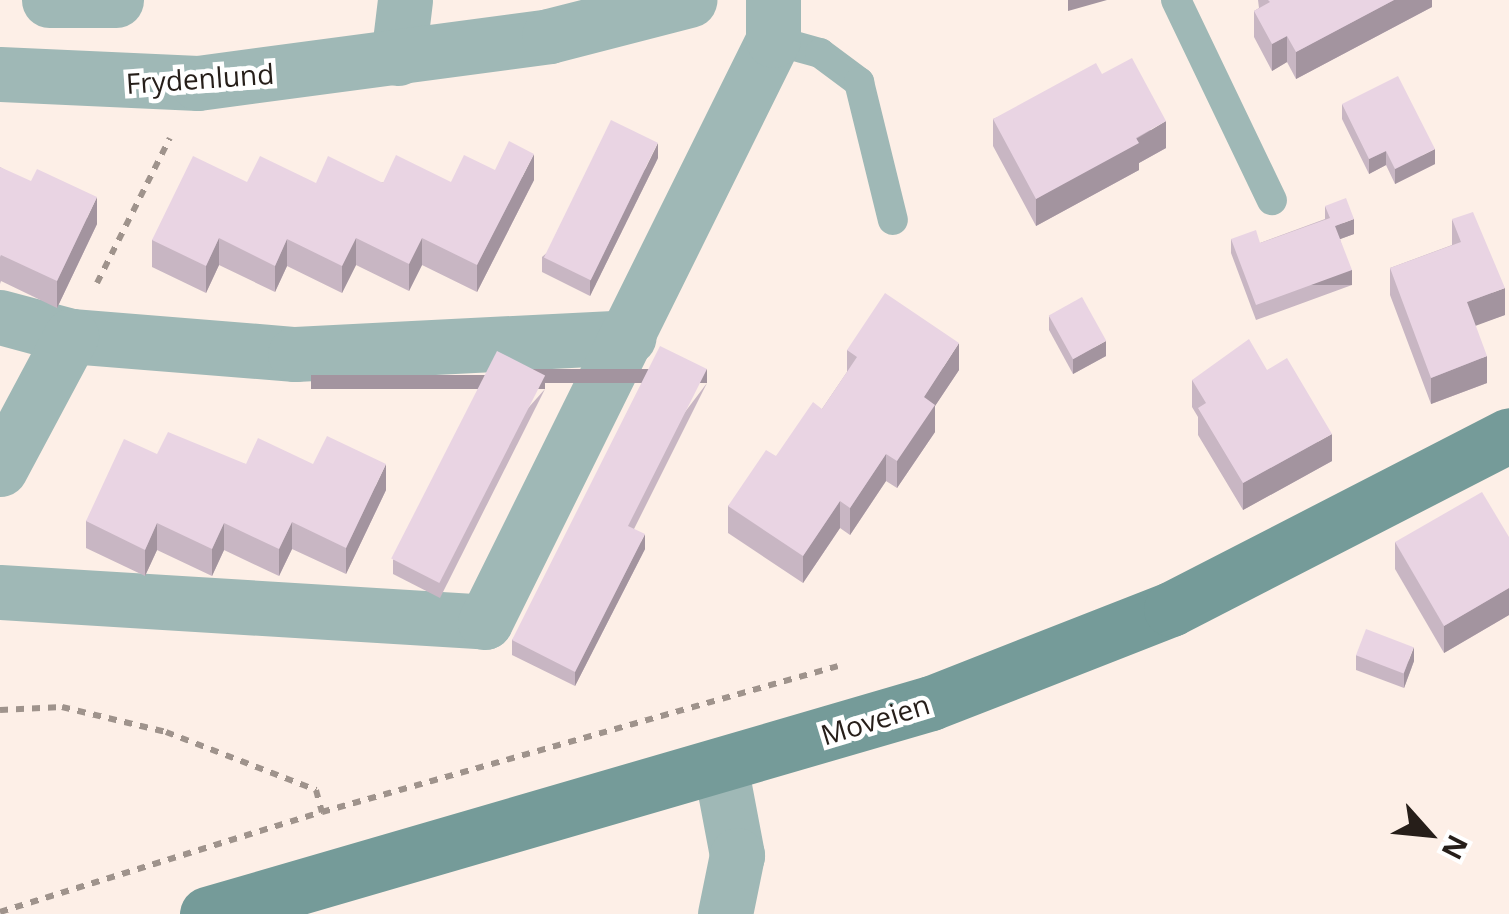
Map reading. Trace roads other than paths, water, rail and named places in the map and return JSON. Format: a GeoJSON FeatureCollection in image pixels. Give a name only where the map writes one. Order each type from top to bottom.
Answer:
{"type":"FeatureCollection","features":[{"type":"Feature","properties":{"kind":"street"},"geometry":{"type":"LineString","coordinates":[[48,0],[116,0]]}},
{"type":"Feature","properties":{"kind":"street"},"geometry":{"type":"LineString","coordinates":[[398,58],[405,0]]}},
{"type":"Feature","properties":{"kind":"street","name":"Frydenlund"},"geometry":{"type":"LineString","coordinates":[[0,74],[198,83],[549,36],[689,0]]}},
{"type":"Feature","properties":{"kind":"street"},"geometry":{"type":"LineString","coordinates":[[0,592],[484,622],[629,336],[773,20]]}},
{"type":"Feature","properties":{"kind":"street"},"geometry":{"type":"LineString","coordinates":[[0,318],[71,336],[294,354],[629,336]]}},
{"type":"Feature","properties":{"kind":"street"},"geometry":{"type":"LineString","coordinates":[[0,469],[71,336]]}},
{"type":"Feature","properties":{"kind":"street","name":"Moveien"},"geometry":{"type":"LineString","coordinates":[[207,914],[932,703],[1172,609],[1509,435]]}},
{"type":"Feature","properties":{"kind":"street"},"geometry":{"type":"LineString","coordinates":[[720,766],[738,855],[725,914]]}},
{"type":"Feature","properties":{"kind":"lane"},"geometry":{"type":"LineString","coordinates":[[1176,0],[1272,200]]}},
{"type":"Feature","properties":{"kind":"lane"},"geometry":{"type":"LineString","coordinates":[[773,20],[858,82],[893,220]]}}]}
